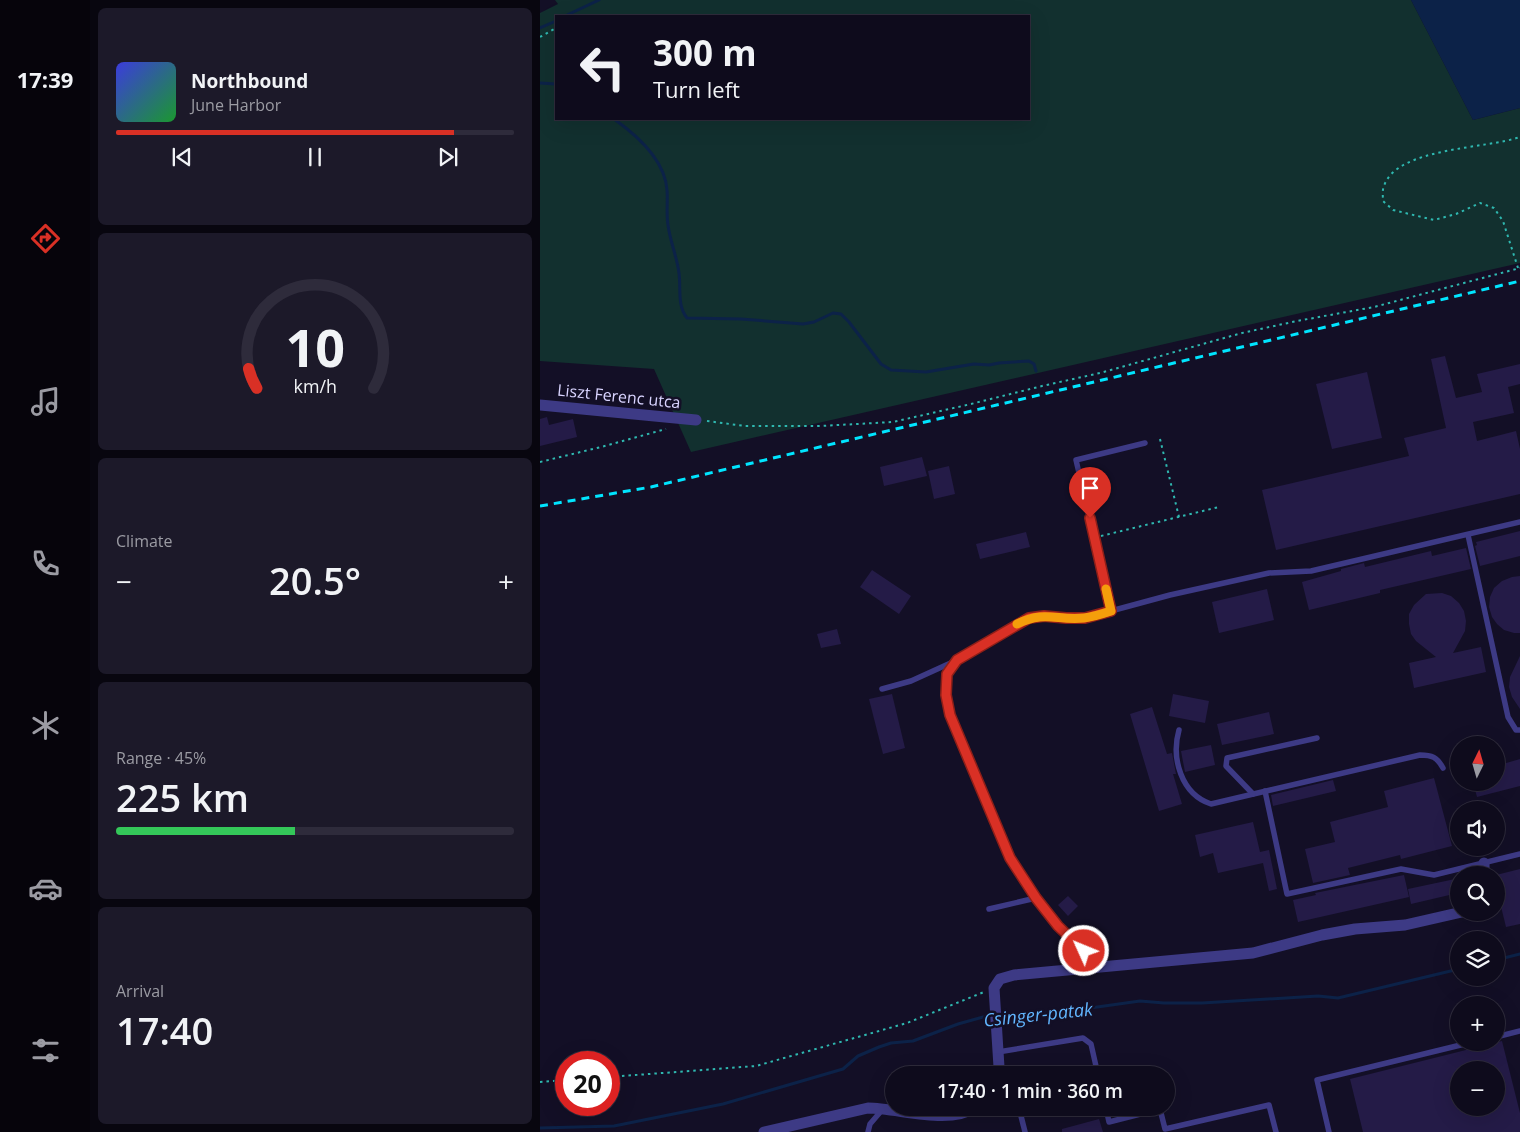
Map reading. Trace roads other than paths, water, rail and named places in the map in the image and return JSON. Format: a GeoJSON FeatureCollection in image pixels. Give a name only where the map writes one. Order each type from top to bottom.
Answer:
{"type":"FeatureCollection","features":[{"type":"Feature","properties":{"kind":"street","name":"Liszt Ferenc utca"},"geometry":{"type":"LineString","coordinates":[[540,405],[696,420]]}},
{"type":"Feature","properties":{"kind":"street"},"geometry":{"type":"LineString","coordinates":[[1000,1066],[994,1008],[994,988],[1000,979],[1014,975],[1253,953],[1322,935],[1355,929],[1405,925],[1450,915]]}},
{"type":"Feature","properties":{"kind":"street"},"geometry":{"type":"LineString","coordinates":[[764,1132],[854,1110],[884,1108]]}},
{"type":"Feature","properties":{"kind":"lane"},"geometry":{"type":"LineString","coordinates":[[1111,611],[1076,460],[1146,443]]}},
{"type":"Feature","properties":{"kind":"lane"},"geometry":{"type":"LineString","coordinates":[[882,688],[911,681],[957,660],[1029,618],[1044,616],[1085,618],[1170,595],[1269,573],[1310,571],[1520,522]]}},
{"type":"Feature","properties":{"kind":"lane"},"geometry":{"type":"LineString","coordinates":[[1468,535],[1508,717],[1516,730],[1520,730]]}},
{"type":"Feature","properties":{"kind":"lane"},"geometry":{"type":"LineString","coordinates":[[957,660],[947,674],[946,695],[950,715],[1010,858],[1036,898],[1058,926],[1084,951],[1096,959],[1113,966]]}},
{"type":"Feature","properties":{"kind":"lane"},"geometry":{"type":"LineString","coordinates":[[1179,730],[1176,754],[1179,770],[1193,795],[1211,804],[1420,755],[1431,755],[1438,759],[1443,768]]}},
{"type":"Feature","properties":{"kind":"lane"},"geometry":{"type":"LineString","coordinates":[[1253,794],[1226,766],[1227,758],[1317,738]]}},
{"type":"Feature","properties":{"kind":"lane"},"geometry":{"type":"LineString","coordinates":[[1265,791],[1287,894],[1401,869],[1434,875],[1520,854]]}},
{"type":"Feature","properties":{"kind":"lane"},"geometry":{"type":"LineString","coordinates":[[989,909],[1036,898]]}},
{"type":"Feature","properties":{"kind":"lane"},"geometry":{"type":"LineString","coordinates":[[1505,1035],[1520,1031]]}},
{"type":"Feature","properties":{"kind":"lane"},"geometry":{"type":"LineString","coordinates":[[998,1052],[1083,1038],[1091,1044],[1096,1066]]}},
{"type":"Feature","properties":{"kind":"lane"},"geometry":{"type":"LineString","coordinates":[[1329,1132],[1317,1080],[1450,1048]]}},
{"type":"Feature","properties":{"kind":"lane"},"geometry":{"type":"LineString","coordinates":[[1162,1116],[1165,1129],[1269,1106],[1276,1132]]}},
{"type":"Feature","properties":{"kind":"lane"},"geometry":{"type":"LineString","coordinates":[[868,1132],[870,1124],[884,1108]]}},
{"type":"Feature","properties":{"kind":"lane"},"geometry":{"type":"LineString","coordinates":[[1021,1116],[1025,1132]]}},
{"type":"Feature","properties":{"kind":"lane"},"geometry":{"type":"LineString","coordinates":[[1108,1116],[1109,1122],[1133,1116]]}},
{"type":"Feature","properties":{"kind":"water"},"geometry":{"type":"Polygon","coordinates":[[[1411,0],[1520,0],[1520,108],[1473,120],[1411,0]]]}},
{"type":"Feature","properties":{"kind":"waterway"},"geometry":{"type":"LineString","coordinates":[[567,15],[599,0]]}},
{"type":"Feature","properties":{"kind":"waterway"},"geometry":{"type":"LineString","coordinates":[[540,28],[555,21]]}},
{"type":"Feature","properties":{"kind":"waterway"},"geometry":{"type":"LineString","coordinates":[[540,83],[555,84]]}},
{"type":"Feature","properties":{"kind":"waterway"},"geometry":{"type":"LineString","coordinates":[[615,120],[649,150],[656,159],[665,179],[668,225],[678,267],[682,308],[687,318],[741,319],[803,324],[814,322],[833,313],[841,314],[881,364],[891,370],[926,372],[974,364],[989,365],[1029,361],[1034,364],[1036,371]]}},
{"type":"Feature","properties":{"kind":"waterway","name":"Csinger-patak"},"geometry":{"type":"LineString","coordinates":[[1505,958],[1520,954]]}},
{"type":"Feature","properties":{"kind":"waterway","name":"Csinger-patak"},"geometry":{"type":"LineString","coordinates":[[540,1128],[614,1126],[723,1104],[843,1069],[858,1056],[879,1047],[891,1043],[913,1041],[983,1017],[1042,1013],[1063,1014],[1083,1009],[1140,1001],[1202,1003],[1318,996],[1338,998],[1450,971]]}},
{"type":"Feature","properties":{"kind":"railway"},"geometry":{"type":"LineString","coordinates":[[540,506],[651,487],[1520,281]]}}]}
